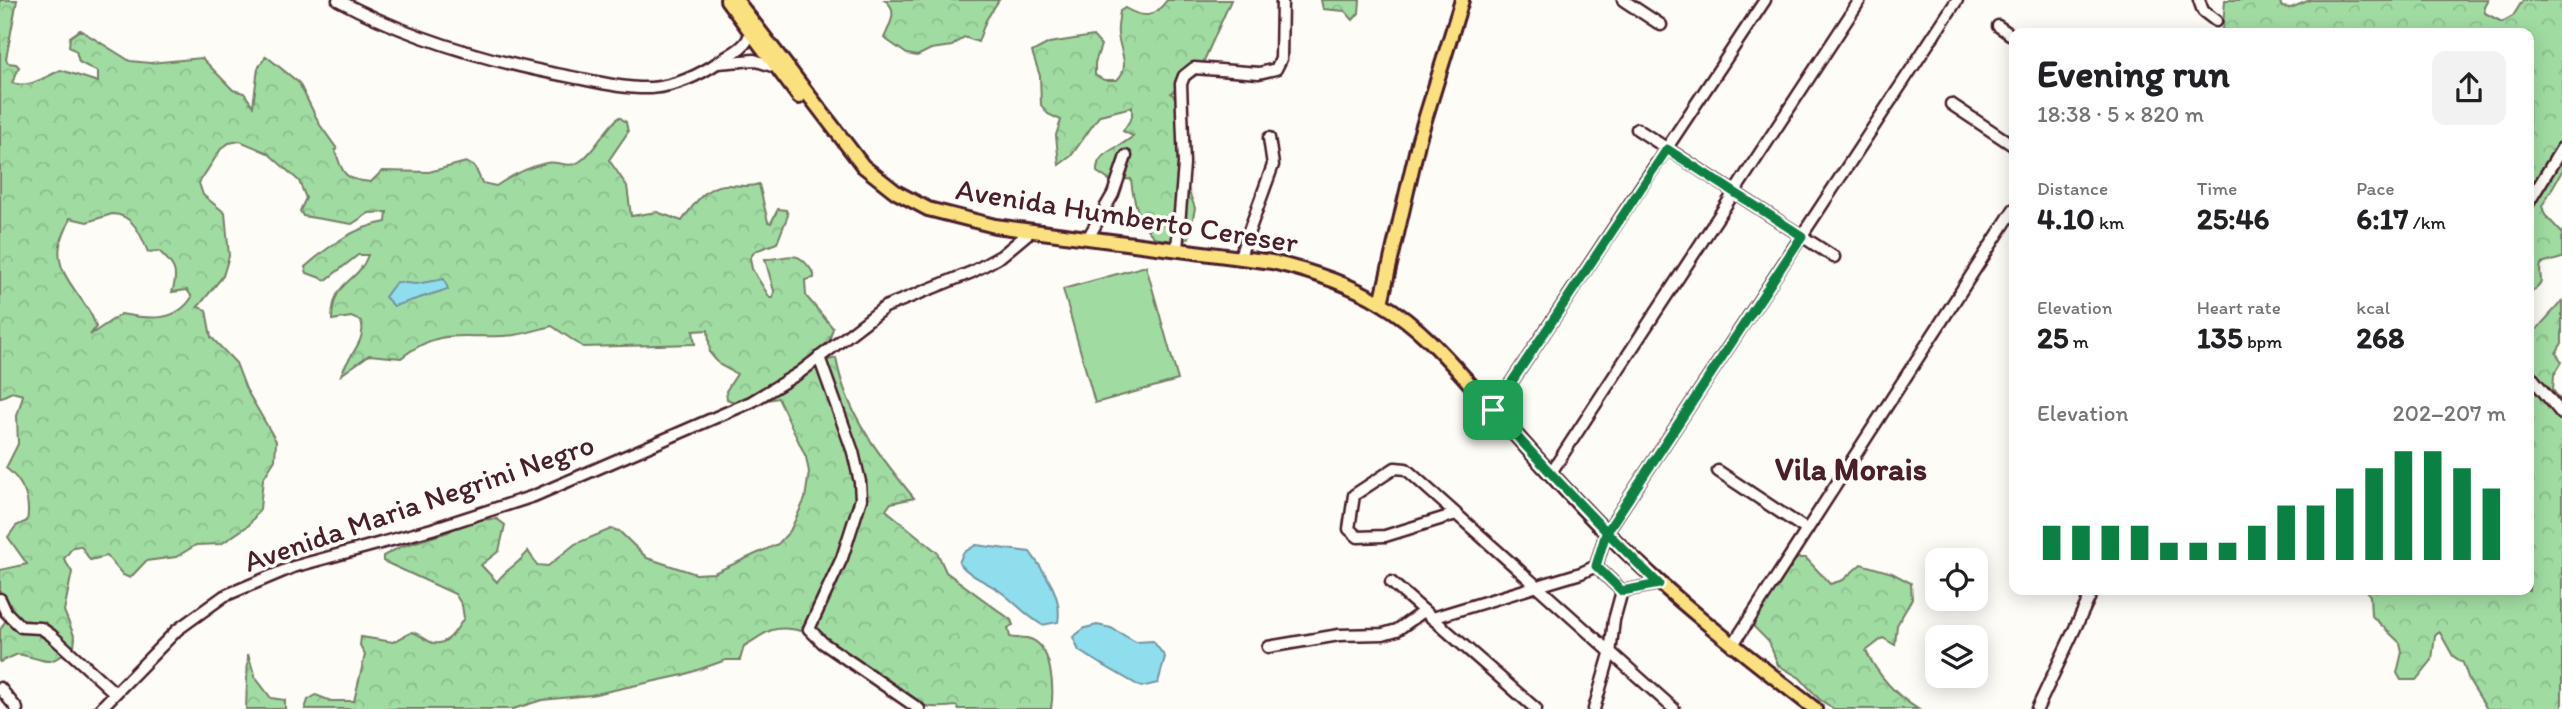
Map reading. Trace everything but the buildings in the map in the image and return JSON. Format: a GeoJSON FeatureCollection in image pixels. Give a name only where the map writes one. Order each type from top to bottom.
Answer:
{"type":"FeatureCollection","features":[{"type":"Feature","properties":{"kind":"main road"},"geometry":{"type":"LineString","coordinates":[[727,0],[771,53],[776,68],[823,128],[859,160]]}},
{"type":"Feature","properties":{"kind":"main road"},"geometry":{"type":"LineString","coordinates":[[736,0],[757,37]]}},
{"type":"Feature","properties":{"kind":"main road"},"geometry":{"type":"LineString","coordinates":[[1381,303],[1419,139],[1462,0]]}},
{"type":"Feature","properties":{"kind":"main road","name":"Avenida Humberto Cereser"},"geometry":{"type":"LineString","coordinates":[[771,53],[859,160],[896,191],[928,209],[972,222],[1031,231],[1240,256],[1310,271],[1381,303],[1425,336],[1550,474],[1659,584],[1732,646],[1815,709]]}},
{"type":"Feature","properties":{"kind":"street"},"geometry":{"type":"LineString","coordinates":[[338,0],[384,23],[469,53],[602,83],[650,88],[669,85],[717,63],[757,37]]}},
{"type":"Feature","properties":{"kind":"street"},"geometry":{"type":"LineString","coordinates":[[1177,249],[1184,164],[1181,84],[1184,76],[1194,68],[1259,74],[1276,69],[1282,58],[1282,0]]}},
{"type":"Feature","properties":{"kind":"street"},"geometry":{"type":"LineString","coordinates":[[1623,0],[1661,24]]}},
{"type":"Feature","properties":{"kind":"street"},"geometry":{"type":"LineString","coordinates":[[1550,474],[1736,194],[1860,0]]}},
{"type":"Feature","properties":{"kind":"street"},"geometry":{"type":"LineString","coordinates":[[1596,566],[1606,533],[1957,0]]}},
{"type":"Feature","properties":{"kind":"street"},"geometry":{"type":"LineString","coordinates":[[2200,0],[2203,11],[2216,21]]}},
{"type":"Feature","properties":{"kind":"street"},"geometry":{"type":"LineString","coordinates":[[1493,410],[1667,149],[1760,1]]}},
{"type":"Feature","properties":{"kind":"street"},"geometry":{"type":"LineString","coordinates":[[1998,26],[2009,34]]}},
{"type":"Feature","properties":{"kind":"street"},"geometry":{"type":"LineString","coordinates":[[717,63],[754,60],[776,68]]}},
{"type":"Feature","properties":{"kind":"street"},"geometry":{"type":"LineString","coordinates":[[1951,104],[2009,143]]}},
{"type":"Feature","properties":{"kind":"street"},"geometry":{"type":"LineString","coordinates":[[1637,129],[1834,257]]}},
{"type":"Feature","properties":{"kind":"street"},"geometry":{"type":"LineString","coordinates":[[1240,256],[1273,165],[1269,138]]}},
{"type":"Feature","properties":{"kind":"street"},"geometry":{"type":"LineString","coordinates":[[2534,194],[2562,148]]}},
{"type":"Feature","properties":{"kind":"street"},"geometry":{"type":"LineString","coordinates":[[1087,238],[1113,194],[1126,156]]}},
{"type":"Feature","properties":{"kind":"street"},"geometry":{"type":"LineString","coordinates":[[1732,646],[2009,217]]}},
{"type":"Feature","properties":{"kind":"street","name":"Avenida Maria Negrini Negro"},"geometry":{"type":"LineString","coordinates":[[100,709],[177,630],[224,596],[293,568],[432,529],[587,475],[751,402],[819,357],[885,307],[972,272],[1001,256],[1031,231]]}},
{"type":"Feature","properties":{"kind":"street"},"geometry":{"type":"LineString","coordinates":[[819,357],[853,452],[861,499],[842,558],[808,629],[919,709]]}},
{"type":"Feature","properties":{"kind":"street"},"geometry":{"type":"LineString","coordinates":[[2534,380],[2562,414]]}},
{"type":"Feature","properties":{"kind":"street"},"geometry":{"type":"LineString","coordinates":[[1456,514],[1385,536],[1358,537],[1349,529],[1354,495],[1399,467],[1406,469],[1674,709]]}},
{"type":"Feature","properties":{"kind":"street"},"geometry":{"type":"LineString","coordinates":[[1718,471],[1807,530]]}},
{"type":"Feature","properties":{"kind":"street"},"geometry":{"type":"LineString","coordinates":[[1268,647],[1339,635],[1383,634],[1428,615],[1536,587],[1596,566]]}},
{"type":"Feature","properties":{"kind":"street"},"geometry":{"type":"LineString","coordinates":[[1596,566],[1622,591]]}},
{"type":"Feature","properties":{"kind":"street"},"geometry":{"type":"LineString","coordinates":[[1391,582],[1536,709]]}},
{"type":"Feature","properties":{"kind":"street"},"geometry":{"type":"LineString","coordinates":[[1622,591],[1659,584]]}},
{"type":"Feature","properties":{"kind":"street"},"geometry":{"type":"LineString","coordinates":[[1594,709],[1611,654],[1614,620],[1622,591]]}},
{"type":"Feature","properties":{"kind":"street"},"geometry":{"type":"LineString","coordinates":[[2037,709],[2091,595]]}},
{"type":"Feature","properties":{"kind":"street"},"geometry":{"type":"LineString","coordinates":[[0,599],[6,612],[21,627],[41,628],[51,635],[115,693]]}},
{"type":"Feature","properties":{"kind":"street"},"geometry":{"type":"LineString","coordinates":[[0,688],[17,709]]}},
{"type":"Feature","properties":{"kind":"green space"},"geometry":{"type":"Polygon","coordinates":[[[0,0],[17,0],[6,59],[8,63],[19,67],[12,83],[38,81],[61,70],[98,82],[98,72],[79,62],[76,51],[69,47],[70,37],[80,30],[130,61],[150,63],[202,58],[233,90],[244,93],[253,106],[258,68],[266,56],[299,83],[320,125],[337,149],[335,150],[343,170],[355,180],[371,182],[382,171],[429,172],[466,162],[475,167],[482,183],[496,186],[539,165],[550,162],[571,165],[579,162],[619,117],[626,122],[628,132],[609,160],[627,186],[631,216],[657,212],[682,221],[705,193],[724,185],[759,184],[768,222],[771,223],[778,209],[786,210],[788,215],[777,243],[755,251],[750,258],[752,269],[770,298],[773,298],[774,291],[765,259],[792,256],[808,265],[814,278],[805,280],[806,296],[833,328],[825,355],[828,360],[836,358],[847,397],[856,416],[888,466],[914,498],[891,503],[886,510],[937,552],[946,572],[1011,620],[1013,625],[1008,628],[1010,637],[1027,638],[1042,649],[1052,680],[1051,709],[958,709],[957,706],[924,706],[903,695],[829,643],[791,629],[772,630],[761,635],[744,646],[740,660],[726,660],[683,675],[591,695],[542,700],[513,709],[305,709],[308,700],[316,695],[331,701],[354,701],[365,655],[360,645],[361,637],[393,642],[412,632],[430,642],[439,643],[452,635],[464,618],[462,605],[455,594],[383,561],[383,556],[400,547],[448,532],[469,520],[497,519],[505,525],[499,551],[481,565],[497,582],[528,551],[537,565],[548,566],[575,544],[611,529],[619,531],[647,558],[696,574],[714,573],[778,544],[790,531],[805,499],[809,472],[806,457],[778,398],[740,405],[727,399],[726,391],[737,374],[720,365],[710,353],[708,330],[693,331],[695,344],[583,347],[552,326],[515,335],[443,337],[416,347],[401,358],[369,355],[341,375],[359,342],[362,328],[361,321],[351,317],[332,320],[333,306],[336,296],[358,272],[368,255],[358,255],[326,280],[307,273],[305,267],[342,239],[363,228],[386,222],[387,212],[369,213],[352,224],[303,216],[300,211],[306,198],[299,181],[268,153],[240,141],[229,143],[221,149],[199,183],[203,195],[225,213],[229,256],[223,276],[198,307],[206,310],[211,337],[236,363],[246,389],[276,441],[275,460],[263,479],[260,509],[249,525],[221,544],[196,545],[176,557],[146,561],[130,578],[123,575],[107,556],[90,560],[81,546],[73,547],[64,559],[72,572],[64,611],[75,638],[74,647],[52,660],[18,654],[0,662],[0,630],[7,618],[0,614],[0,570],[27,564],[8,537],[16,526],[27,521],[28,506],[24,491],[6,468],[18,444],[17,416],[23,395],[12,392],[0,398],[0,0]],[[112,214],[87,222],[70,218],[60,245],[62,268],[87,307],[96,327],[90,335],[121,314],[151,318],[170,315],[192,297],[187,290],[172,292],[175,273],[172,265],[159,251],[148,252],[135,227],[119,215],[112,214]]]}},
{"type":"Feature","properties":{"kind":"green space"},"geometry":{"type":"Polygon","coordinates":[[[885,0],[999,0],[986,20],[978,42],[964,37],[952,46],[931,49],[917,56],[907,54],[884,38],[892,13],[885,0]]]}},
{"type":"Feature","properties":{"kind":"green space"},"geometry":{"type":"Polygon","coordinates":[[[1167,0],[1231,0],[1198,74],[1171,93],[1188,112],[1180,167],[1195,208],[1189,238],[1175,243],[1154,237],[1146,228],[1135,204],[1131,179],[1109,180],[1097,172],[1097,165],[1104,155],[1133,136],[1123,131],[1132,117],[1132,107],[1100,115],[1071,156],[1059,165],[1056,135],[1061,120],[1048,114],[1041,105],[1040,76],[1032,52],[1049,43],[1093,36],[1101,45],[1095,63],[1095,75],[1104,80],[1117,80],[1124,64],[1118,32],[1120,11],[1125,8],[1148,15],[1158,10],[1167,0]]]}},
{"type":"Feature","properties":{"kind":"green space"},"geometry":{"type":"Polygon","coordinates":[[[1321,0],[1360,0],[1359,13],[1353,20],[1345,11],[1323,9],[1321,0]]]}},
{"type":"Feature","properties":{"kind":"green space"},"geometry":{"type":"Polygon","coordinates":[[[2225,0],[2279,0],[2282,7],[2291,8],[2310,0],[2488,0],[2484,7],[2485,13],[2502,22],[2513,16],[2523,0],[2562,0],[2562,171],[2542,206],[2545,215],[2562,233],[2562,258],[2541,264],[2541,283],[2534,290],[2534,28],[2222,28],[2225,0]]]}},
{"type":"Feature","properties":{"kind":"green space"},"geometry":{"type":"Polygon","coordinates":[[[1146,266],[1178,380],[1095,403],[1063,289],[1146,266]]]}},
{"type":"Feature","properties":{"kind":"green space"},"geometry":{"type":"Polygon","coordinates":[[[2562,301],[2562,343],[2556,353],[2562,362],[2554,375],[2553,390],[2562,402],[2562,709],[2487,709],[2469,680],[2463,663],[2453,656],[2439,631],[2435,635],[2432,660],[2416,680],[2401,680],[2397,673],[2402,652],[2400,643],[2371,615],[2369,595],[2534,595],[2534,330],[2562,301]]]}},
{"type":"Feature","properties":{"kind":"green space"},"geometry":{"type":"Polygon","coordinates":[[[1798,558],[1806,558],[1830,584],[1843,580],[1861,564],[1892,573],[1911,583],[1912,599],[1897,625],[1895,645],[1883,638],[1866,651],[1888,684],[1918,709],[1834,709],[1819,699],[1800,678],[1778,665],[1769,642],[1754,627],[1764,598],[1783,572],[1798,558]]]}},
{"type":"Feature","properties":{"kind":"green space"},"geometry":{"type":"Polygon","coordinates":[[[248,654],[255,677],[271,698],[285,700],[285,709],[246,709],[248,654]]]}},
{"type":"Feature","properties":{"kind":"water"},"geometry":{"type":"Polygon","coordinates":[[[444,279],[448,289],[394,306],[385,297],[396,282],[416,284],[444,279]]]}},
{"type":"Feature","properties":{"kind":"water"},"geometry":{"type":"Polygon","coordinates":[[[976,545],[1030,552],[1055,593],[1058,622],[1042,625],[1001,592],[964,569],[959,563],[963,553],[976,545]]]}},
{"type":"Feature","properties":{"kind":"water"},"geometry":{"type":"Polygon","coordinates":[[[1097,625],[1111,628],[1136,642],[1153,641],[1165,657],[1158,683],[1141,687],[1079,651],[1073,637],[1085,628],[1097,625]]]}},
{"type":"Feature","properties":{"kind":"district","name":"Vila Morais"},"geometry":{"type":"Point","coordinates":[1851,469]}},
{"type":"Feature","properties":{"kind":"route"},"geometry":{"type":"LineString","coordinates":[[1493,410],[1559,484],[1606,533],[1659,584],[1622,591],[1596,566],[1606,533],[1802,236],[1667,149],[1493,410]]}}]}
